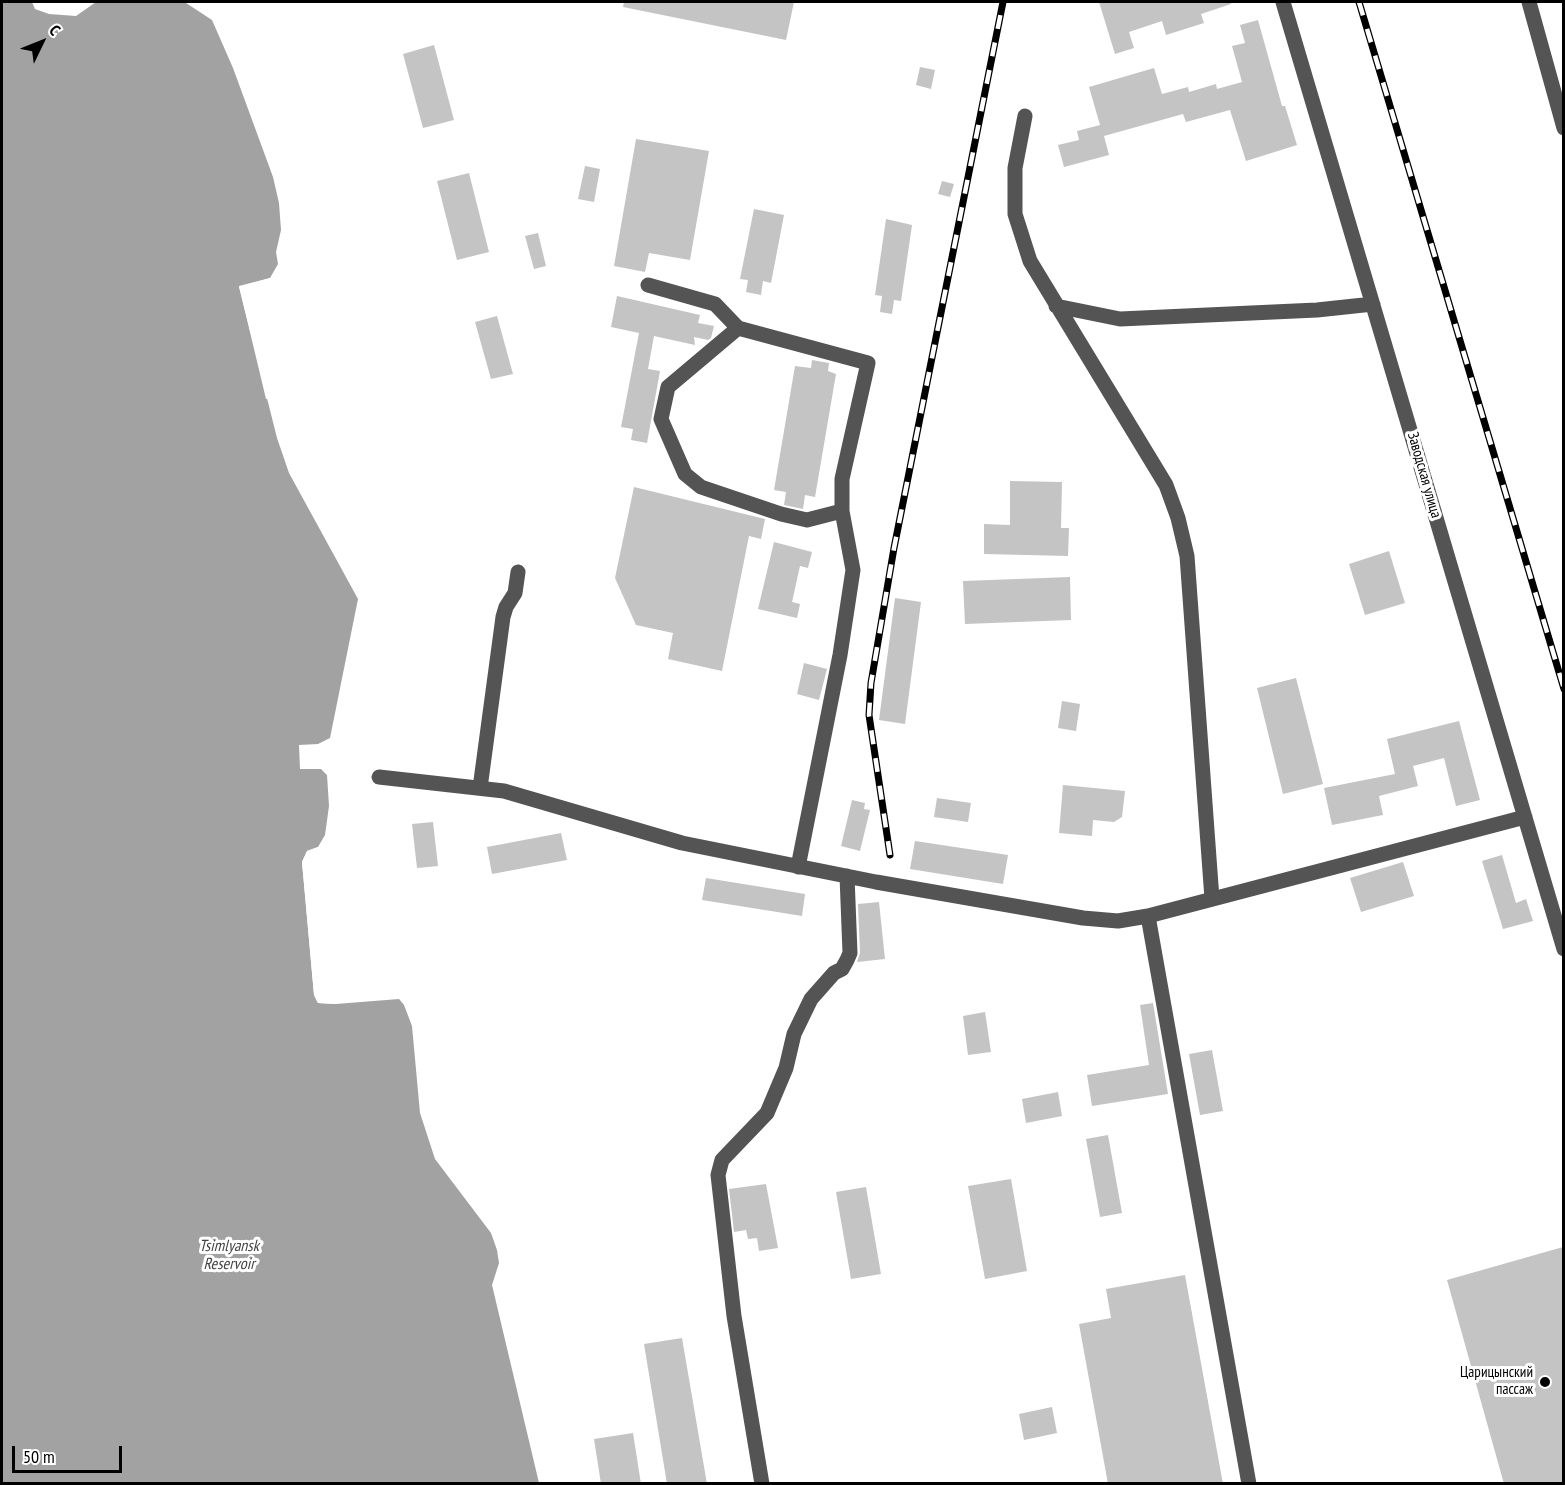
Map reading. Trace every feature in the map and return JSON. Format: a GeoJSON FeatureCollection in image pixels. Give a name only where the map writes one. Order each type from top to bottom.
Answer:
{"type":"FeatureCollection","features":[{"type":"Feature","properties":{"kind":"street","name":"Заводская улица"},"geometry":{"type":"LineString","coordinates":[[1283,2],[1563,949]]}},
{"type":"Feature","properties":{"kind":"street"},"geometry":{"type":"LineString","coordinates":[[1529,2],[1563,128]]}},
{"type":"Feature","properties":{"kind":"street"},"geometry":{"type":"LineString","coordinates":[[1025,116],[1015,168],[1015,214],[1030,261],[1166,485],[1178,518],[1187,556],[1212,899]]}},
{"type":"Feature","properties":{"kind":"street"},"geometry":{"type":"LineString","coordinates":[[648,285],[715,304],[738,328],[868,363],[842,479],[842,511],[853,570],[840,655],[798,867]]}},
{"type":"Feature","properties":{"kind":"street"},"geometry":{"type":"LineString","coordinates":[[1056,306],[1120,319],[1317,310],[1373,304]]}},
{"type":"Feature","properties":{"kind":"street"},"geometry":{"type":"LineString","coordinates":[[738,328],[668,387],[661,419],[685,474],[701,487],[781,514],[807,520],[842,511]]}},
{"type":"Feature","properties":{"kind":"street"},"geometry":{"type":"LineString","coordinates":[[480,788],[504,617],[506,607],[515,593],[518,572]]}},
{"type":"Feature","properties":{"kind":"street"},"geometry":{"type":"LineString","coordinates":[[379,777],[480,788],[531,797],[682,843],[847,876],[1083,918],[1118,921],[1148,916],[1525,817]]}},
{"type":"Feature","properties":{"kind":"street"},"geometry":{"type":"LineString","coordinates":[[762,1484],[734,1316],[717,1175],[722,1160],[767,1113],[786,1068],[794,1034],[807,1006],[821,986],[843,969],[848,960],[850,953],[847,876]]}},
{"type":"Feature","properties":{"kind":"street"},"geometry":{"type":"LineString","coordinates":[[1148,916],[1249,1484]]}},
{"type":"Feature","properties":{"kind":"water","name":"Tsimlyansk Reservoir"},"geometry":{"type":"Polygon","coordinates":[[[2,2],[32,2],[35,9],[49,14],[76,16],[96,2],[186,3],[212,20],[233,68],[273,177],[279,203],[281,230],[276,252],[278,264],[270,278],[239,287],[277,438],[289,473],[358,599],[330,738],[318,744],[299,745],[300,769],[321,769],[327,775],[329,806],[325,835],[318,847],[307,851],[302,862],[314,995],[318,1003],[336,1004],[399,999],[404,1005],[412,1026],[420,1113],[435,1159],[491,1233],[497,1250],[499,1263],[492,1285],[539,1483],[2,1484],[2,2]]]}},
{"type":"Feature","properties":{"kind":"pier"},"geometry":{"type":"Polygon","coordinates":[[[270,278],[271,281],[242,288],[269,398],[266,399],[239,286],[270,278]]]}},
{"type":"Feature","properties":{"kind":"pier"},"geometry":{"type":"Polygon","coordinates":[[[318,847],[318,850],[309,853],[305,863],[317,994],[320,1000],[335,1001],[336,1004],[318,1003],[314,995],[302,862],[307,851],[318,847]]]}},
{"type":"Feature","properties":{"kind":"building"},"geometry":{"type":"Polygon","coordinates":[[[624,2],[794,2],[786,40],[623,7],[624,2]]]}},
{"type":"Feature","properties":{"kind":"building"},"geometry":{"type":"Polygon","coordinates":[[[1099,2],[1230,2],[1231,4],[1201,14],[1204,23],[1166,35],[1162,21],[1129,32],[1134,48],[1115,54],[1099,2]]]}},
{"type":"Feature","properties":{"kind":"building"},"geometry":{"type":"Polygon","coordinates":[[[1258,20],[1282,106],[1285,106],[1297,145],[1246,161],[1230,110],[1186,122],[1183,114],[1104,136],[1109,155],[1064,167],[1058,145],[1079,140],[1077,131],[1100,125],[1089,87],[1154,68],[1162,94],[1188,87],[1189,92],[1216,84],[1217,89],[1242,82],[1232,46],[1245,43],[1240,25],[1258,20]]]}},
{"type":"Feature","properties":{"kind":"building"},"geometry":{"type":"Polygon","coordinates":[[[434,45],[454,120],[423,128],[403,54],[434,45]]]}},
{"type":"Feature","properties":{"kind":"building"},"geometry":{"type":"Polygon","coordinates":[[[920,67],[935,70],[931,89],[916,85],[920,67]]]}},
{"type":"Feature","properties":{"kind":"building"},"geometry":{"type":"Polygon","coordinates":[[[636,139],[709,151],[690,260],[649,253],[645,272],[614,266],[636,139]]]}},
{"type":"Feature","properties":{"kind":"building"},"geometry":{"type":"Polygon","coordinates":[[[585,166],[600,169],[594,202],[578,199],[585,166]]]}},
{"type":"Feature","properties":{"kind":"building"},"geometry":{"type":"Polygon","coordinates":[[[469,173],[489,252],[457,260],[437,181],[469,173]]]}},
{"type":"Feature","properties":{"kind":"building"},"geometry":{"type":"Polygon","coordinates":[[[942,181],[954,184],[950,197],[938,194],[942,181]]]}},
{"type":"Feature","properties":{"kind":"building"},"geometry":{"type":"Polygon","coordinates":[[[754,209],[784,215],[771,283],[763,281],[761,295],[746,292],[748,280],[740,279],[754,209]]]}},
{"type":"Feature","properties":{"kind":"building"},"geometry":{"type":"Polygon","coordinates":[[[886,219],[912,225],[901,301],[894,300],[892,314],[880,312],[882,296],[875,295],[886,219]]]}},
{"type":"Feature","properties":{"kind":"building"},"geometry":{"type":"Polygon","coordinates":[[[538,233],[546,266],[534,269],[525,236],[538,233]]]}},
{"type":"Feature","properties":{"kind":"building"},"geometry":{"type":"Polygon","coordinates":[[[617,296],[700,315],[698,323],[714,326],[711,338],[708,340],[694,337],[695,345],[654,336],[648,369],[660,371],[647,443],[631,440],[633,429],[621,427],[639,333],[611,327],[617,296]]]}},
{"type":"Feature","properties":{"kind":"building"},"geometry":{"type":"Polygon","coordinates":[[[497,316],[513,374],[491,379],[475,322],[497,316]]]}},
{"type":"Feature","properties":{"kind":"building"},"geometry":{"type":"Polygon","coordinates":[[[812,360],[829,363],[828,371],[836,374],[815,497],[805,495],[803,509],[784,505],[786,492],[774,490],[795,366],[811,368],[812,360]]]}},
{"type":"Feature","properties":{"kind":"building"},"geometry":{"type":"Polygon","coordinates":[[[1010,481],[1062,482],[1061,528],[1069,528],[1068,556],[984,554],[984,524],[1010,525],[1010,481]]]}},
{"type":"Feature","properties":{"kind":"building"},"geometry":{"type":"Polygon","coordinates":[[[634,487],[765,519],[761,539],[749,536],[722,671],[668,659],[673,633],[636,625],[615,578],[634,487]]]}},
{"type":"Feature","properties":{"kind":"building"},"geometry":{"type":"Polygon","coordinates":[[[774,542],[812,552],[808,568],[800,566],[792,602],[800,604],[797,618],[758,609],[774,542]]]}},
{"type":"Feature","properties":{"kind":"building"},"geometry":{"type":"Polygon","coordinates":[[[1389,551],[1405,603],[1365,615],[1349,564],[1389,551]]]}},
{"type":"Feature","properties":{"kind":"building"},"geometry":{"type":"Polygon","coordinates":[[[1070,577],[1071,620],[965,624],[963,581],[1070,577]]]}},
{"type":"Feature","properties":{"kind":"building"},"geometry":{"type":"Polygon","coordinates":[[[895,598],[921,602],[905,724],[879,720],[895,598]]]}},
{"type":"Feature","properties":{"kind":"building"},"geometry":{"type":"Polygon","coordinates":[[[804,663],[827,669],[819,700],[797,694],[804,663]]]}},
{"type":"Feature","properties":{"kind":"building"},"geometry":{"type":"Polygon","coordinates":[[[1296,678],[1323,784],[1283,794],[1257,688],[1296,678]]]}},
{"type":"Feature","properties":{"kind":"building"},"geometry":{"type":"Polygon","coordinates":[[[1062,701],[1080,704],[1076,731],[1058,728],[1062,701]]]}},
{"type":"Feature","properties":{"kind":"building"},"geometry":{"type":"Polygon","coordinates":[[[1459,721],[1480,800],[1456,806],[1444,758],[1413,766],[1418,786],[1379,796],[1383,815],[1332,825],[1324,788],[1395,774],[1387,739],[1459,721]]]}},
{"type":"Feature","properties":{"kind":"building"},"geometry":{"type":"Polygon","coordinates":[[[1063,785],[1125,791],[1122,817],[1114,822],[1093,820],[1092,836],[1059,833],[1063,785]]]}},
{"type":"Feature","properties":{"kind":"building"},"geometry":{"type":"Polygon","coordinates":[[[937,798],[971,803],[968,822],[934,817],[937,798]]]}},
{"type":"Feature","properties":{"kind":"building"},"geometry":{"type":"Polygon","coordinates":[[[852,800],[865,803],[864,809],[870,810],[860,851],[841,846],[852,800]]]}},
{"type":"Feature","properties":{"kind":"building"},"geometry":{"type":"Polygon","coordinates":[[[433,822],[438,866],[417,868],[412,824],[433,822]]]}},
{"type":"Feature","properties":{"kind":"building"},"geometry":{"type":"Polygon","coordinates":[[[561,833],[567,860],[492,874],[487,847],[561,833]]]}},
{"type":"Feature","properties":{"kind":"building"},"geometry":{"type":"Polygon","coordinates":[[[915,841],[1008,855],[1003,884],[910,869],[915,841]]]}},
{"type":"Feature","properties":{"kind":"building"},"geometry":{"type":"Polygon","coordinates":[[[1502,855],[1516,903],[1526,899],[1533,921],[1503,929],[1482,861],[1502,855]]]}},
{"type":"Feature","properties":{"kind":"building"},"geometry":{"type":"Polygon","coordinates":[[[1403,862],[1414,896],[1361,912],[1350,878],[1403,862]]]}},
{"type":"Feature","properties":{"kind":"building"},"geometry":{"type":"Polygon","coordinates":[[[706,878],[805,894],[802,916],[702,900],[706,878]]]}},
{"type":"Feature","properties":{"kind":"building"},"geometry":{"type":"Polygon","coordinates":[[[879,902],[885,959],[857,962],[860,953],[858,904],[879,902]]]}},
{"type":"Feature","properties":{"kind":"building"},"geometry":{"type":"Polygon","coordinates":[[[1153,1003],[1168,1094],[1092,1106],[1087,1075],[1149,1065],[1140,1005],[1153,1003]]]}},
{"type":"Feature","properties":{"kind":"building"},"geometry":{"type":"Polygon","coordinates":[[[985,1012],[991,1052],[968,1055],[963,1016],[985,1012]]]}},
{"type":"Feature","properties":{"kind":"building"},"geometry":{"type":"Polygon","coordinates":[[[1212,1050],[1223,1111],[1200,1115],[1189,1054],[1212,1050]]]}},
{"type":"Feature","properties":{"kind":"building"},"geometry":{"type":"Polygon","coordinates":[[[1058,1092],[1062,1116],[1026,1123],[1022,1099],[1058,1092]]]}},
{"type":"Feature","properties":{"kind":"building"},"geometry":{"type":"Polygon","coordinates":[[[1108,1135],[1122,1213],[1100,1217],[1086,1139],[1108,1135]]]}},
{"type":"Feature","properties":{"kind":"building"},"geometry":{"type":"Polygon","coordinates":[[[1011,1179],[1027,1271],[985,1279],[968,1186],[1011,1179]]]}},
{"type":"Feature","properties":{"kind":"building"},"geometry":{"type":"Polygon","coordinates":[[[766,1184],[778,1248],[759,1251],[757,1238],[748,1239],[746,1230],[734,1232],[729,1189],[766,1184]]]}},
{"type":"Feature","properties":{"kind":"building"},"geometry":{"type":"Polygon","coordinates":[[[866,1187],[881,1274],[851,1279],[836,1192],[866,1187]]]}},
{"type":"Feature","properties":{"kind":"building"},"geometry":{"type":"Polygon","coordinates":[[[1563,1247],[1563,1484],[1504,1484],[1447,1280],[1563,1247]]]}},
{"type":"Feature","properties":{"kind":"building"},"geometry":{"type":"Polygon","coordinates":[[[1185,1275],[1223,1484],[1108,1484],[1079,1324],[1111,1318],[1106,1289],[1185,1275]]]}},
{"type":"Feature","properties":{"kind":"building"},"geometry":{"type":"Polygon","coordinates":[[[682,1338],[707,1484],[667,1484],[644,1344],[682,1338]]]}},
{"type":"Feature","properties":{"kind":"building"},"geometry":{"type":"Polygon","coordinates":[[[1052,1407],[1057,1433],[1024,1440],[1019,1414],[1052,1407]]]}},
{"type":"Feature","properties":{"kind":"building"},"geometry":{"type":"Polygon","coordinates":[[[633,1433],[641,1484],[601,1484],[594,1439],[633,1433]]]}},
{"type":"Feature","properties":{"kind":"railway"},"geometry":{"type":"LineString","coordinates":[[890,855],[869,715],[871,683],[894,548],[1003,2]]}},
{"type":"Feature","properties":{"kind":"railway"},"geometry":{"type":"LineString","coordinates":[[1359,2],[1564,689]]}},
{"type":"Feature","properties":{"kind":"place","name":"Царицынский пассаж"},"geometry":{"type":"Point","coordinates":[1545,1382]}}]}
